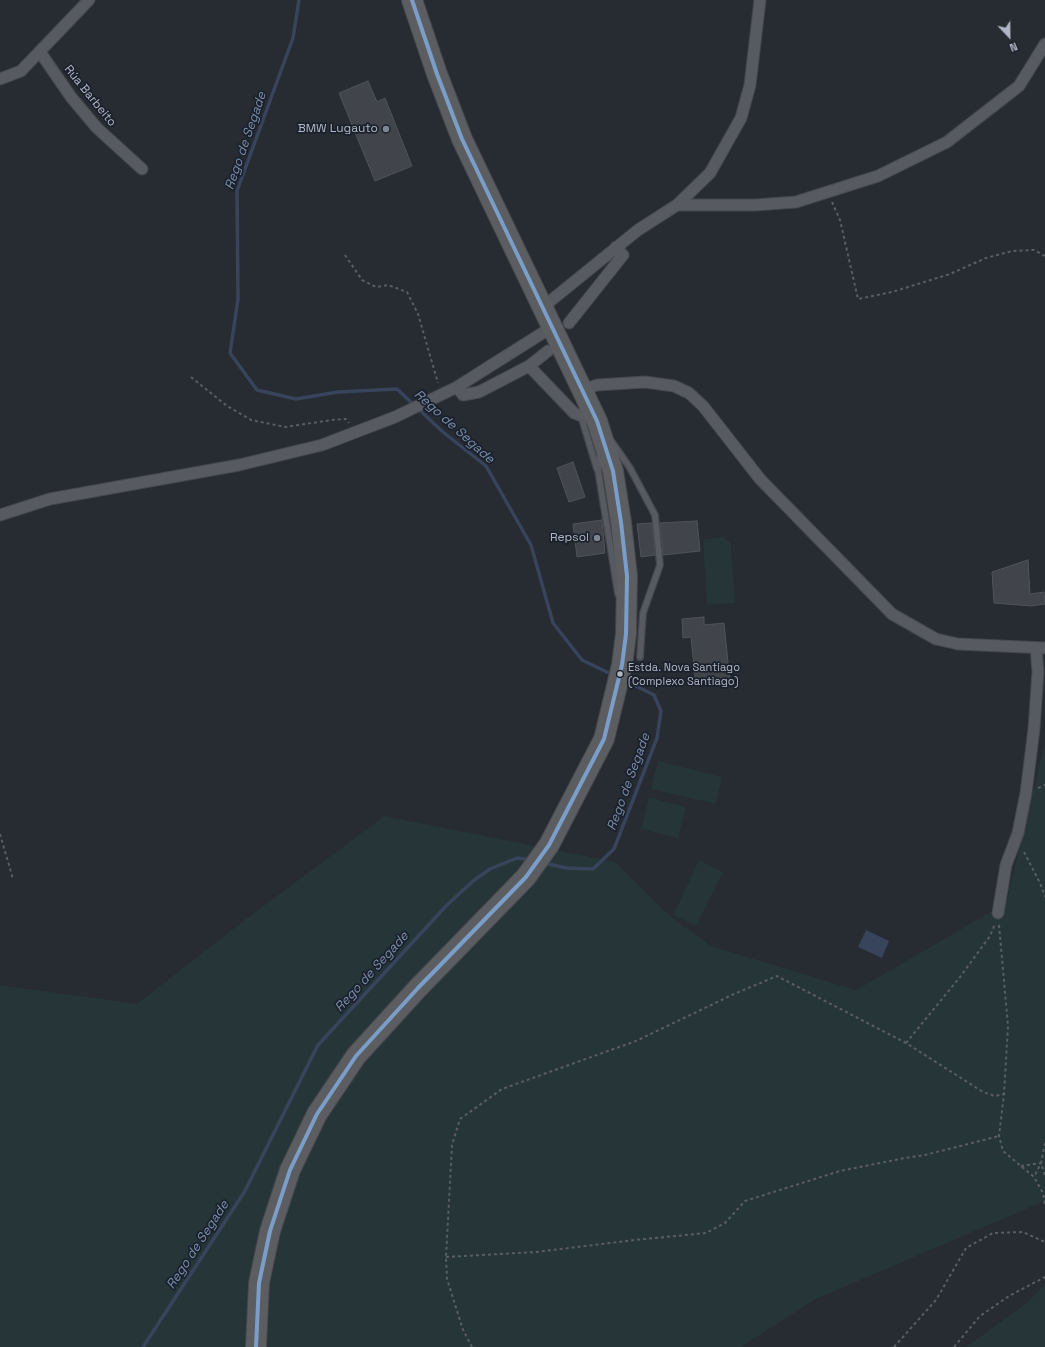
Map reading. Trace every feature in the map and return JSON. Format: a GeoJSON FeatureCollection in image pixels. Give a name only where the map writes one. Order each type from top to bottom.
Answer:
{"type":"FeatureCollection","features":[{"type":"Feature","properties":{"kind":"highway"},"geometry":{"type":"LineString","coordinates":[[256,1347],[259,1283],[270,1230],[290,1170],[317,1114],[356,1056],[418,988],[526,877],[549,845],[604,739],[622,664],[626,634],[627,576],[613,471],[594,425],[560,325],[543,307],[462,139],[437,74],[412,0]]}},
{"type":"Feature","properties":{"kind":"street"},"geometry":{"type":"LineString","coordinates":[[0,79],[21,71],[89,0]]}},
{"type":"Feature","properties":{"kind":"street"},"geometry":{"type":"LineString","coordinates":[[543,307],[575,283],[616,247],[677,205],[710,173],[741,118],[750,85],[760,0]]}},
{"type":"Feature","properties":{"kind":"street"},"geometry":{"type":"LineString","coordinates":[[677,205],[755,205],[796,202],[878,176],[947,142],[1019,86],[1045,44]]}},
{"type":"Feature","properties":{"kind":"street","name":"Rúa Barbeito"},"geometry":{"type":"LineString","coordinates":[[40,52],[71,97],[97,128],[142,169]]}},
{"type":"Feature","properties":{"kind":"street"},"geometry":{"type":"LineString","coordinates":[[0,515],[50,499],[239,465],[322,445],[395,417],[458,387],[560,325],[623,255],[616,247]]}},
{"type":"Feature","properties":{"kind":"street"},"geometry":{"type":"LineString","coordinates":[[458,387],[462,394],[479,392],[529,366],[548,351]]}},
{"type":"Feature","properties":{"kind":"street"},"geometry":{"type":"LineString","coordinates":[[529,366],[574,413],[594,425]]}},
{"type":"Feature","properties":{"kind":"street"},"geometry":{"type":"LineString","coordinates":[[583,390],[597,385],[645,382],[674,386],[689,393],[703,406],[760,479],[892,614],[936,639],[958,644],[995,644],[1041,648],[1034,729],[1026,793],[1018,833],[1006,865],[998,914]]}},
{"type":"Feature","properties":{"kind":"lane"},"geometry":{"type":"LineString","coordinates":[[594,425],[598,470],[619,599]]}},
{"type":"Feature","properties":{"kind":"lane"},"geometry":{"type":"LineString","coordinates":[[594,425],[598,470]]}},
{"type":"Feature","properties":{"kind":"lane"},"geometry":{"type":"LineString","coordinates":[[594,425],[630,468],[655,515],[660,565],[643,613],[640,656]]}},
{"type":"Feature","properties":{"kind":"lane"},"geometry":{"type":"LineString","coordinates":[[620,606],[626,634]]}},
{"type":"Feature","properties":{"kind":"path"},"geometry":{"type":"LineString","coordinates":[[827,192],[840,220],[858,299],[892,292],[950,274],[986,258],[1012,251],[1034,250],[1045,256]]}},
{"type":"Feature","properties":{"kind":"path"},"geometry":{"type":"LineString","coordinates":[[345,255],[362,280],[376,287],[388,285],[407,292],[418,314],[441,394]]}},
{"type":"Feature","properties":{"kind":"path"},"geometry":{"type":"LineString","coordinates":[[191,378],[227,406],[251,420],[286,427],[346,419],[357,432]]}},
{"type":"Feature","properties":{"kind":"path"},"geometry":{"type":"LineString","coordinates":[[1018,833],[1025,856],[1040,883],[1045,897]]}},
{"type":"Feature","properties":{"kind":"path"},"geometry":{"type":"LineString","coordinates":[[0,834],[13,880]]}},
{"type":"Feature","properties":{"kind":"path"},"geometry":{"type":"LineString","coordinates":[[906,1043],[960,978],[986,942],[998,914]]}},
{"type":"Feature","properties":{"kind":"path"},"geometry":{"type":"LineString","coordinates":[[998,914],[1008,1026],[1004,1094],[999,1136],[1003,1151],[1034,1177],[1043,1194],[1045,1205]]}},
{"type":"Feature","properties":{"kind":"path"},"geometry":{"type":"LineString","coordinates":[[472,1347],[463,1330],[447,1279],[446,1257],[452,1146],[460,1119],[502,1088],[636,1041],[734,994],[777,976],[906,1043],[983,1092],[995,1096],[1004,1094]]}},
{"type":"Feature","properties":{"kind":"path"},"geometry":{"type":"LineString","coordinates":[[446,1257],[536,1252],[706,1233],[725,1223],[745,1201],[840,1172],[925,1155],[999,1136]]}},
{"type":"Feature","properties":{"kind":"path"},"geometry":{"type":"LineString","coordinates":[[1034,1177],[1040,1163],[1045,1143]]}},
{"type":"Feature","properties":{"kind":"path"},"geometry":{"type":"LineString","coordinates":[[1021,1166],[1040,1163]]}},
{"type":"Feature","properties":{"kind":"path"},"geometry":{"type":"LineString","coordinates":[[1040,1163],[1045,1176]]}},
{"type":"Feature","properties":{"kind":"path"},"geometry":{"type":"LineString","coordinates":[[894,1347],[936,1300],[966,1248],[993,1233],[1023,1232],[1045,1242]]}},
{"type":"Feature","properties":{"kind":"path"},"geometry":{"type":"LineString","coordinates":[[954,1347],[980,1316],[1009,1296],[1045,1277]]}},
{"type":"Feature","properties":{"kind":"shaded area"},"geometry":{"type":"Polygon","coordinates":[[[724,537],[731,544],[735,603],[707,605],[703,539],[724,537]]]}},
{"type":"Feature","properties":{"kind":"shaded area"},"geometry":{"type":"Polygon","coordinates":[[[1045,742],[1045,1201],[816,1299],[741,1347],[0,1347],[0,985],[137,1004],[246,919],[384,816],[615,862],[671,917],[711,946],[856,990],[1006,903],[1045,742]]]}},
{"type":"Feature","properties":{"kind":"shaded area"},"geometry":{"type":"Polygon","coordinates":[[[658,761],[722,777],[716,804],[651,789],[658,761]]]}},
{"type":"Feature","properties":{"kind":"shaded area"},"geometry":{"type":"Polygon","coordinates":[[[649,798],[686,807],[678,838],[641,829],[649,798]]]}},
{"type":"Feature","properties":{"kind":"shaded area"},"geometry":{"type":"Polygon","coordinates":[[[699,860],[723,872],[696,926],[673,915],[699,860]]]}},
{"type":"Feature","properties":{"kind":"shaded area"},"geometry":{"type":"Polygon","coordinates":[[[1045,1284],[1045,1347],[966,1347],[1029,1301],[1045,1284]]]}},
{"type":"Feature","properties":{"kind":"water"},"geometry":{"type":"Polygon","coordinates":[[[866,930],[889,941],[882,958],[858,947],[866,930]]]}},
{"type":"Feature","properties":{"kind":"building"},"geometry":{"type":"Polygon","coordinates":[[[368,81],[377,102],[385,98],[412,166],[375,181],[339,93],[368,81]]]}},
{"type":"Feature","properties":{"kind":"building"},"geometry":{"type":"Polygon","coordinates":[[[573,462],[585,497],[569,502],[557,468],[573,462]]]}},
{"type":"Feature","properties":{"kind":"building"},"geometry":{"type":"Polygon","coordinates":[[[602,520],[605,553],[577,557],[573,524],[602,520]]]}},
{"type":"Feature","properties":{"kind":"building"},"geometry":{"type":"Polygon","coordinates":[[[697,521],[700,551],[663,555],[660,523],[697,521]]]}},
{"type":"Feature","properties":{"kind":"building"},"geometry":{"type":"Polygon","coordinates":[[[652,523],[655,555],[641,557],[637,524],[652,523]]]}},
{"type":"Feature","properties":{"kind":"building"},"geometry":{"type":"Polygon","coordinates":[[[1028,560],[1030,594],[1044,592],[1045,604],[1031,606],[994,603],[992,572],[1028,560]]]}},
{"type":"Feature","properties":{"kind":"building"},"geometry":{"type":"Polygon","coordinates":[[[704,617],[704,625],[724,623],[730,682],[696,686],[691,637],[683,638],[682,619],[704,617]]]}},
{"type":"Feature","properties":{"kind":"waterway","name":"Rego de Segade"},"geometry":{"type":"LineString","coordinates":[[299,0],[293,38],[237,191],[238,299],[230,353],[257,390],[296,399],[338,392],[397,389],[443,432],[486,466],[531,545],[553,623],[582,660],[613,675]]}},
{"type":"Feature","properties":{"kind":"waterway","name":"Rego de Segade"},"geometry":{"type":"LineString","coordinates":[[544,863],[566,868],[593,869],[614,849],[657,738],[661,711],[654,695],[624,680]]}},
{"type":"Feature","properties":{"kind":"waterway","name":"Rego de Segade"},"geometry":{"type":"LineString","coordinates":[[143,1347],[245,1191],[318,1045],[446,906],[473,881],[490,869],[517,858],[530,860]]}},
{"type":"Feature","properties":{"kind":"transit line"},"geometry":{"type":"LineString","coordinates":[[256,1347],[259,1283],[270,1231],[290,1170],[317,1114],[356,1056],[418,988],[526,877],[549,845],[604,739],[622,665],[626,634],[627,576],[621,522],[613,471],[597,421],[462,139],[437,74],[412,0]]}},
{"type":"Feature","properties":{"kind":"place","name":"BMW Lugauto"},"geometry":{"type":"Point","coordinates":[386,129]}},
{"type":"Feature","properties":{"kind":"place","name":"Repsol"},"geometry":{"type":"Point","coordinates":[597,538]}},
{"type":"Feature","properties":{"kind":"place","name":"Estda. Nova Santiago (Complexo Santiago)"},"geometry":{"type":"Point","coordinates":[620,674]}}]}
